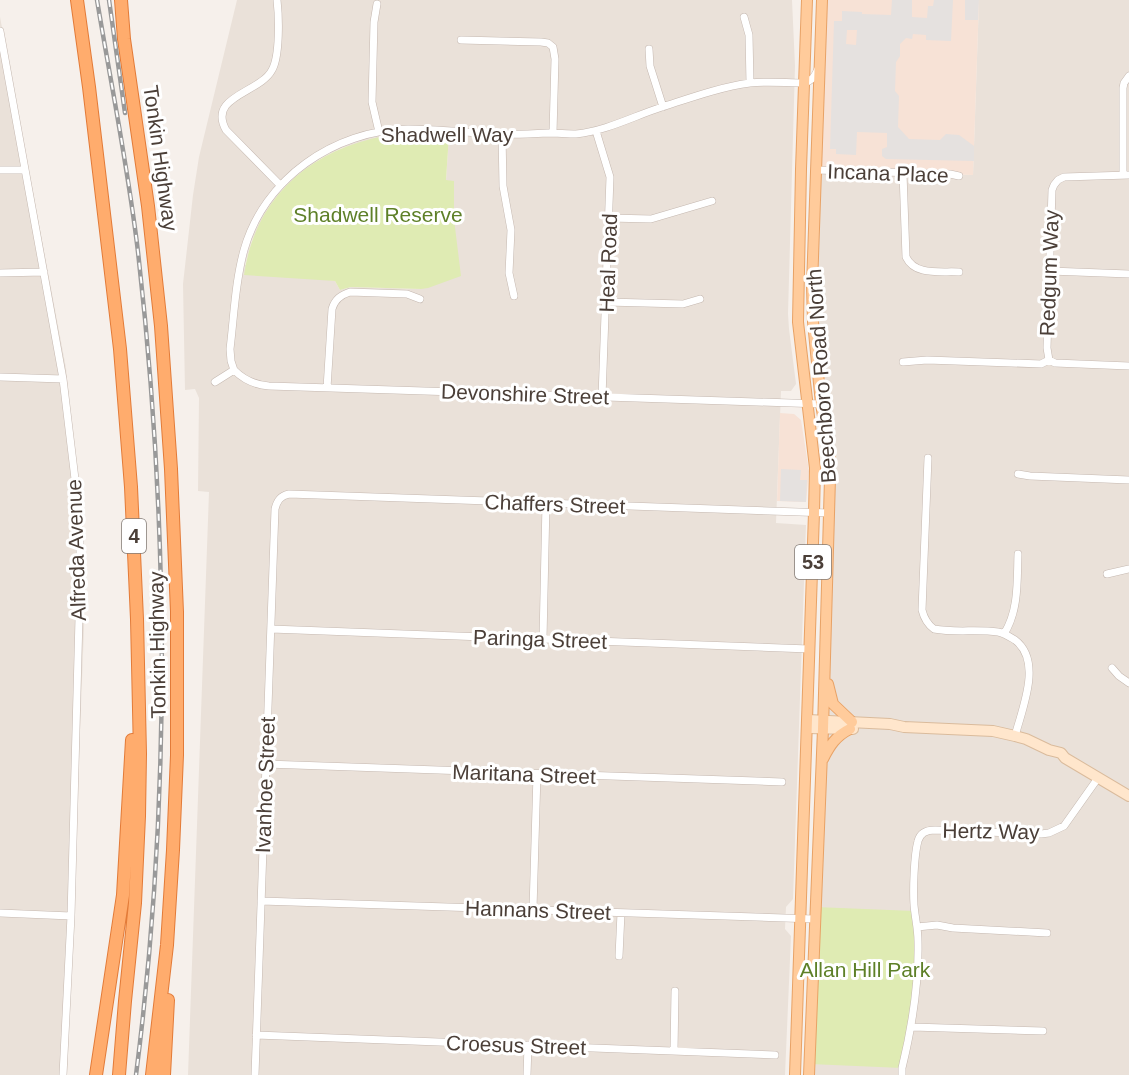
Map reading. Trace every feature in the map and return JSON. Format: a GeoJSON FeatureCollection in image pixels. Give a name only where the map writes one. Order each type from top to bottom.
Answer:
{"type":"FeatureCollection","features":[{"type":"Feature","properties":{"kind":"highway","name":"Tonkin Highway"},"geometry":{"type":"LineString","coordinates":[[77,0],[90,87],[120,349],[131,487],[138,651],[140,754],[136,881],[119,1075]]}},
{"type":"Feature","properties":{"kind":"highway","name":"Tonkin Highway"},"geometry":{"type":"LineString","coordinates":[[121,0],[124,39],[146,183],[162,338],[171,457],[177,612],[176,802],[162,992],[152,1075]]}},
{"type":"Feature","properties":{"kind":"highway"},"geometry":{"type":"LineString","coordinates":[[96,1075],[123,895],[138,651]]}},
{"type":"Feature","properties":{"kind":"highway"},"geometry":{"type":"LineString","coordinates":[[164,1075],[169,992],[170,897]]}},
{"type":"Feature","properties":{"kind":"main road"},"geometry":{"type":"LineString","coordinates":[[801,0],[801,30],[805,50]]}},
{"type":"Feature","properties":{"kind":"main road","name":"Beechboro Road North"},"geometry":{"type":"LineString","coordinates":[[795,1075],[815,468],[798,322],[807,0]]}},
{"type":"Feature","properties":{"kind":"main road","name":"Beechboro Road North"},"geometry":{"type":"LineString","coordinates":[[809,1075],[823,725],[830,458],[821,404],[812,295],[822,0]]}},
{"type":"Feature","properties":{"kind":"main road"},"geometry":{"type":"LineString","coordinates":[[821,761],[835,739],[851,726],[833,704],[825,666]]}},
{"type":"Feature","properties":{"kind":"street"},"geometry":{"type":"LineString","coordinates":[[277,0],[277,44],[273,68],[266,78],[227,103],[222,122],[280,185]]}},
{"type":"Feature","properties":{"kind":"street"},"geometry":{"type":"LineString","coordinates":[[377,4],[372,102],[379,132]]}},
{"type":"Feature","properties":{"kind":"street"},"geometry":{"type":"LineString","coordinates":[[744,17],[749,35],[750,83]]}},
{"type":"Feature","properties":{"kind":"street","name":"Alfreda Avenue"},"geometry":{"type":"LineString","coordinates":[[0,31],[63,379],[80,542],[71,916],[63,1075]]}},
{"type":"Feature","properties":{"kind":"street"},"geometry":{"type":"LineString","coordinates":[[460,40],[541,42],[553,47],[555,59],[553,133]]}},
{"type":"Feature","properties":{"kind":"street"},"geometry":{"type":"LineString","coordinates":[[649,49],[650,66],[663,107]]}},
{"type":"Feature","properties":{"kind":"street"},"geometry":{"type":"LineString","coordinates":[[818,102],[813,92],[804,84],[813,78],[819,66]]}},
{"type":"Feature","properties":{"kind":"street"},"geometry":{"type":"LineString","coordinates":[[1126,175],[1123,88],[1129,76]]}},
{"type":"Feature","properties":{"kind":"street","name":"Shadwell Way"},"geometry":{"type":"LineString","coordinates":[[234,370],[231,349],[244,249],[257,219],[280,185],[308,161],[328,149],[352,139],[379,132],[407,129],[502,134],[575,134],[596,131],[726,88],[750,83],[804,84]]}},
{"type":"Feature","properties":{"kind":"street","name":"Heal Road"},"geometry":{"type":"LineString","coordinates":[[596,131],[610,177],[602,397]]}},
{"type":"Feature","properties":{"kind":"street"},"geometry":{"type":"LineString","coordinates":[[502,134],[504,186],[511,230],[509,273],[514,296]]}},
{"type":"Feature","properties":{"kind":"street"},"geometry":{"type":"LineString","coordinates":[[800,192],[808,176],[816,170],[807,163],[801,152]]}},
{"type":"Feature","properties":{"kind":"street"},"geometry":{"type":"LineString","coordinates":[[0,170],[24,170]]}},
{"type":"Feature","properties":{"kind":"street","name":"Incana Place"},"geometry":{"type":"LineString","coordinates":[[816,170],[959,176]]}},
{"type":"Feature","properties":{"kind":"street"},"geometry":{"type":"LineString","coordinates":[[903,173],[906,257],[909,264],[921,271],[959,272]]}},
{"type":"Feature","properties":{"kind":"street","name":"Redgum Way"},"geometry":{"type":"LineString","coordinates":[[1126,175],[1064,177],[1054,185],[1051,212],[1047,348],[1049,360],[1055,363],[1129,366]]}},
{"type":"Feature","properties":{"kind":"street"},"geometry":{"type":"LineString","coordinates":[[609,218],[651,219],[712,201]]}},
{"type":"Feature","properties":{"kind":"street"},"geometry":{"type":"LineString","coordinates":[[1050,271],[1129,274]]}},
{"type":"Feature","properties":{"kind":"street"},"geometry":{"type":"LineString","coordinates":[[0,273],[44,272]]}},
{"type":"Feature","properties":{"kind":"street"},"geometry":{"type":"LineString","coordinates":[[327,388],[332,309],[338,298],[350,292],[407,294],[420,299]]}},
{"type":"Feature","properties":{"kind":"street"},"geometry":{"type":"LineString","coordinates":[[606,302],[683,304],[700,299]]}},
{"type":"Feature","properties":{"kind":"street"},"geometry":{"type":"LineString","coordinates":[[903,362],[927,360],[1041,364],[1049,360]]}},
{"type":"Feature","properties":{"kind":"street"},"geometry":{"type":"LineString","coordinates":[[215,381],[234,370]]}},
{"type":"Feature","properties":{"kind":"street","name":"Devonshire Street"},"geometry":{"type":"LineString","coordinates":[[234,370],[247,380],[261,385],[821,404]]}},
{"type":"Feature","properties":{"kind":"street"},"geometry":{"type":"LineString","coordinates":[[0,377],[63,379]]}},
{"type":"Feature","properties":{"kind":"street"},"geometry":{"type":"LineString","coordinates":[[928,458],[922,610],[924,618],[934,629],[998,632],[1020,645],[1028,660],[1030,671],[1027,692],[1015,735]]}},
{"type":"Feature","properties":{"kind":"street"},"geometry":{"type":"LineString","coordinates":[[1018,474],[1129,480]]}},
{"type":"Feature","properties":{"kind":"street","name":"Chaffers Street"},"geometry":{"type":"LineString","coordinates":[[281,497],[289,494],[829,513]]}},
{"type":"Feature","properties":{"kind":"street","name":"Ivanhoe Street"},"geometry":{"type":"LineString","coordinates":[[255,1075],[275,509],[281,497]]}},
{"type":"Feature","properties":{"kind":"street"},"geometry":{"type":"LineString","coordinates":[[543,639],[546,503]]}},
{"type":"Feature","properties":{"kind":"street"},"geometry":{"type":"LineString","coordinates":[[1004,634],[1011,624],[1016,604],[1017,554]]}},
{"type":"Feature","properties":{"kind":"street"},"geometry":{"type":"LineString","coordinates":[[1107,574],[1129,569]]}},
{"type":"Feature","properties":{"kind":"street","name":"Paringa Street"},"geometry":{"type":"LineString","coordinates":[[271,629],[809,649]]}},
{"type":"Feature","properties":{"kind":"street"},"geometry":{"type":"LineString","coordinates":[[1112,668],[1129,683]]}},
{"type":"Feature","properties":{"kind":"street"},"geometry":{"type":"LineString","coordinates":[[807,724],[851,726],[890,724],[904,727],[983,730],[1015,735],[1061,753],[1065,758],[1129,796]]}},
{"type":"Feature","properties":{"kind":"street","name":"Maritana Street"},"geometry":{"type":"LineString","coordinates":[[266,764],[782,782]]}},
{"type":"Feature","properties":{"kind":"street"},"geometry":{"type":"LineString","coordinates":[[533,909],[537,774]]}},
{"type":"Feature","properties":{"kind":"street","name":"Hertz Way"},"geometry":{"type":"LineString","coordinates":[[902,1075],[912,1027],[917,981],[917,927],[914,904],[919,838],[929,830],[1049,833],[1064,826],[1098,778]]}},
{"type":"Feature","properties":{"kind":"street","name":"Hannans Street"},"geometry":{"type":"LineString","coordinates":[[261,901],[814,919]]}},
{"type":"Feature","properties":{"kind":"street"},"geometry":{"type":"LineString","coordinates":[[0,913],[71,916]]}},
{"type":"Feature","properties":{"kind":"street"},"geometry":{"type":"LineString","coordinates":[[619,956],[621,913]]}},
{"type":"Feature","properties":{"kind":"street"},"geometry":{"type":"LineString","coordinates":[[917,927],[937,925],[953,928],[1047,933]]}},
{"type":"Feature","properties":{"kind":"street"},"geometry":{"type":"LineString","coordinates":[[674,1051],[675,991]]}},
{"type":"Feature","properties":{"kind":"street"},"geometry":{"type":"LineString","coordinates":[[912,1027],[1043,1032]]}},
{"type":"Feature","properties":{"kind":"street","name":"Croesus Street"},"geometry":{"type":"LineString","coordinates":[[256,1035],[775,1054]]}},
{"type":"Feature","properties":{"kind":"street"},"geometry":{"type":"LineString","coordinates":[[526,1075],[528,1045]]}},
{"type":"Feature","properties":{"kind":"shaded area"},"geometry":{"type":"Polygon","coordinates":[[[237,0],[792,0],[795,66],[788,314],[796,384],[791,391],[781,391],[776,523],[806,525],[793,899],[786,907],[785,929],[791,936],[785,1075],[188,1075],[209,492],[198,491],[199,398],[195,389],[185,390],[183,284],[199,157],[237,0]],[[393,134],[342,148],[320,159],[284,188],[274,201],[252,240],[245,265],[335,281],[340,290],[351,287],[421,289],[454,219],[454,182],[446,181],[449,135],[393,134]]]}},
{"type":"Feature","properties":{"kind":"shaded area"},"geometry":{"type":"Polygon","coordinates":[[[822,0],[979,0],[973,175],[816,170],[822,0]]]}},
{"type":"Feature","properties":{"kind":"shaded area"},"geometry":{"type":"Polygon","coordinates":[[[892,0],[912,0],[912,17],[927,18],[928,6],[933,6],[934,0],[953,0],[951,41],[926,40],[926,35],[913,34],[912,39],[906,38],[900,44],[900,56],[896,62],[895,91],[899,96],[898,127],[909,139],[940,140],[946,134],[959,135],[974,146],[974,161],[886,159],[882,156],[882,149],[887,147],[887,133],[857,132],[856,155],[836,154],[836,149],[830,149],[834,21],[842,21],[842,11],[891,15],[892,0]],[[847,30],[846,44],[856,45],[857,30],[847,30]]]}},
{"type":"Feature","properties":{"kind":"shaded area"},"geometry":{"type":"Polygon","coordinates":[[[965,0],[979,0],[978,20],[965,20],[965,0]]]}},
{"type":"Feature","properties":{"kind":"shaded area"},"geometry":{"type":"Polygon","coordinates":[[[979,0],[1129,0],[1129,1075],[809,1075],[830,498],[813,322],[816,170],[973,175],[979,0]]]}},
{"type":"Feature","properties":{"kind":"shaded area"},"geometry":{"type":"Polygon","coordinates":[[[0,17],[66,368],[86,575],[67,1075],[0,1075],[0,17]]]}},
{"type":"Feature","properties":{"kind":"shaded area"},"geometry":{"type":"Polygon","coordinates":[[[780,413],[794,414],[801,420],[809,471],[806,502],[777,501],[780,413]]]}},
{"type":"Feature","properties":{"kind":"shaded area"},"geometry":{"type":"Polygon","coordinates":[[[781,469],[801,470],[800,480],[807,480],[806,502],[780,501],[781,469]]]}},
{"type":"Feature","properties":{"kind":"green space","name":"Shadwell Reserve"},"geometry":{"type":"Polygon","coordinates":[[[409,133],[449,135],[446,180],[454,181],[454,219],[461,276],[421,289],[351,287],[340,290],[335,281],[244,275],[251,244],[263,217],[279,193],[300,174],[323,158],[349,145],[378,137],[409,133]]]}},
{"type":"Feature","properties":{"kind":"green space","name":"Allan Hill Park"},"geometry":{"type":"Polygon","coordinates":[[[815,907],[915,911],[918,953],[902,1068],[810,1064],[815,907]]]}},
{"type":"Feature","properties":{"kind":"railway"},"geometry":{"type":"LineString","coordinates":[[97,0],[138,252],[156,457],[160,560],[162,664],[160,767],[155,870],[136,1075]]}},
{"type":"Feature","properties":{"kind":"railway"},"geometry":{"type":"LineString","coordinates":[[109,0],[125,113]]}}]}
